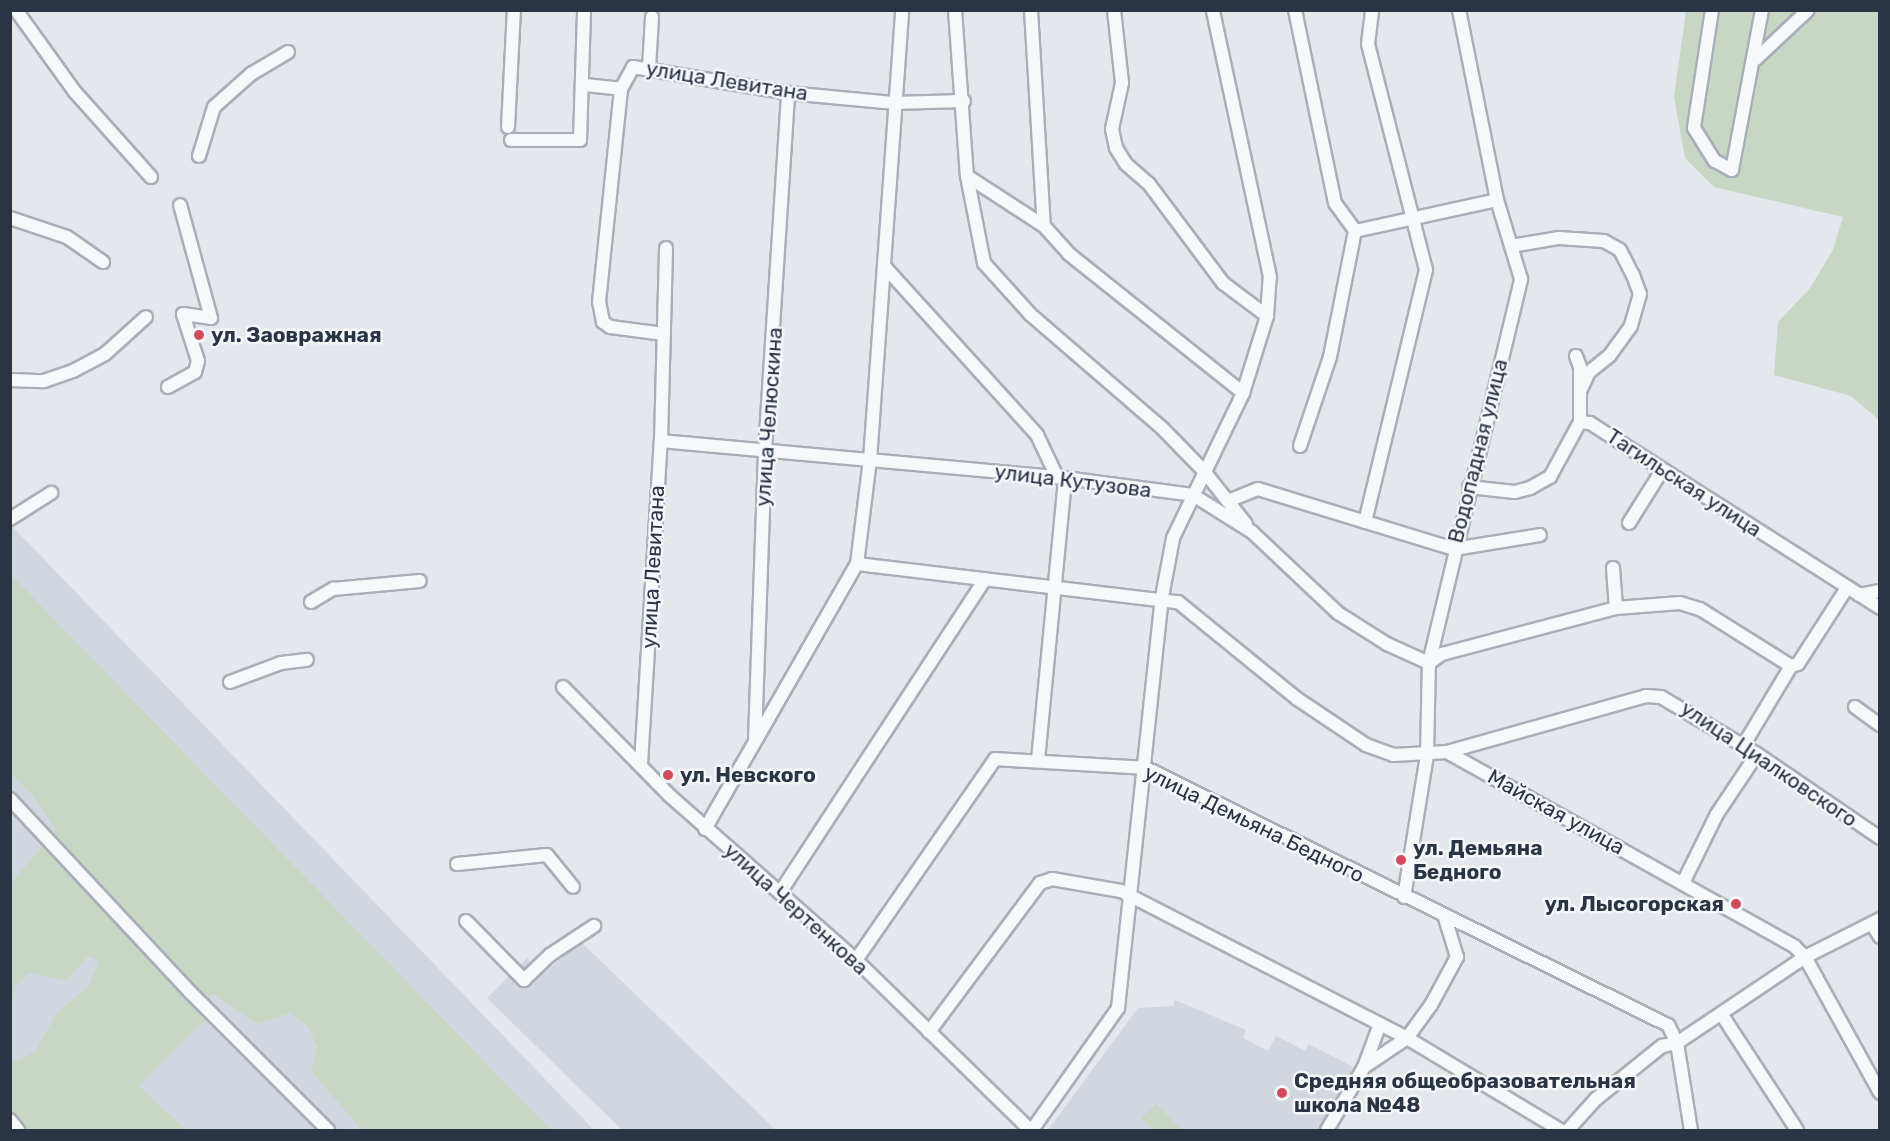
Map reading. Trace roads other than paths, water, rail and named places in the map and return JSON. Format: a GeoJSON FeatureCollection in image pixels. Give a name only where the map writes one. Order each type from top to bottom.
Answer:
{"type":"FeatureCollection","features":[{"type":"Feature","properties":{"kind":"street"},"geometry":{"type":"LineString","coordinates":[[508,127],[514,10]]}},
{"type":"Feature","properties":{"kind":"street"},"geometry":{"type":"LineString","coordinates":[[511,141],[580,140],[585,85],[584,10]]}},
{"type":"Feature","properties":{"kind":"street"},"geometry":{"type":"LineString","coordinates":[[705,829],[857,564],[870,460],[884,266],[892,103],[902,10]]}},
{"type":"Feature","properties":{"kind":"street"},"geometry":{"type":"LineString","coordinates":[[955,10],[964,101],[967,176],[978,247],[999,284],[1203,470],[1252,532]]}},
{"type":"Feature","properties":{"kind":"street"},"geometry":{"type":"LineString","coordinates":[[1031,10],[1044,226]]}},
{"type":"Feature","properties":{"kind":"street"},"geometry":{"type":"LineString","coordinates":[[1114,10],[1122,83],[1112,129],[1116,148],[1223,284],[1267,316]]}},
{"type":"Feature","properties":{"kind":"street"},"geometry":{"type":"LineString","coordinates":[[1031,1131],[1118,1008],[1146,768],[1162,597],[1173,538],[1203,470],[1243,393],[1267,316],[1270,278],[1213,10]]}},
{"type":"Feature","properties":{"kind":"street"},"geometry":{"type":"LineString","coordinates":[[1295,10],[1335,203],[1355,231],[1330,357],[1300,446]]}},
{"type":"Feature","properties":{"kind":"street"},"geometry":{"type":"LineString","coordinates":[[1365,522],[1426,270],[1415,218],[1368,44],[1372,10]]}},
{"type":"Feature","properties":{"kind":"street","name":"Водопадная улица"},"geometry":{"type":"LineString","coordinates":[[1404,897],[1427,755],[1429,663],[1454,549],[1521,279],[1497,200],[1460,10]]}},
{"type":"Feature","properties":{"kind":"street"},"geometry":{"type":"LineString","coordinates":[[1712,10],[1694,128],[1715,161],[1732,170],[1756,59],[1762,10]]}},
{"type":"Feature","properties":{"kind":"street"},"geometry":{"type":"LineString","coordinates":[[1756,59],[1808,10]]}},
{"type":"Feature","properties":{"kind":"street"},"geometry":{"type":"LineString","coordinates":[[24,13],[75,92],[151,177]]}},
{"type":"Feature","properties":{"kind":"street"},"geometry":{"type":"LineString","coordinates":[[649,68],[652,17]]}},
{"type":"Feature","properties":{"kind":"street"},"geometry":{"type":"LineString","coordinates":[[199,156],[214,107],[251,74],[288,52]]}},
{"type":"Feature","properties":{"kind":"street","name":"улица Левитана"},"geometry":{"type":"LineString","coordinates":[[664,334],[610,327],[603,322],[599,302],[621,89],[633,67],[788,93],[892,103],[964,101]]}},
{"type":"Feature","properties":{"kind":"street"},"geometry":{"type":"LineString","coordinates":[[585,85],[621,89]]}},
{"type":"Feature","properties":{"kind":"street","name":"улица Челюскина"},"geometry":{"type":"LineString","coordinates":[[755,740],[765,451],[788,93]]}},
{"type":"Feature","properties":{"kind":"street"},"geometry":{"type":"LineString","coordinates":[[967,176],[1044,226],[1069,254],[1243,393]]}},
{"type":"Feature","properties":{"kind":"street"},"geometry":{"type":"LineString","coordinates":[[1355,231],[1497,200]]}},
{"type":"Feature","properties":{"kind":"street"},"geometry":{"type":"LineString","coordinates":[[168,387],[195,372],[198,361],[183,314],[212,318],[180,205]]}},
{"type":"Feature","properties":{"kind":"street"},"geometry":{"type":"LineString","coordinates":[[10,218],[66,237],[103,262]]}},
{"type":"Feature","properties":{"kind":"street"},"geometry":{"type":"LineString","coordinates":[[1511,246],[1558,238],[1604,241],[1620,250],[1634,275],[1640,294],[1631,326],[1609,357],[1589,372],[1580,391]]}},
{"type":"Feature","properties":{"kind":"street","name":"улица Левитана"},"geometry":{"type":"LineString","coordinates":[[641,764],[661,441],[666,248]]}},
{"type":"Feature","properties":{"kind":"street"},"geometry":{"type":"LineString","coordinates":[[884,266],[1037,435],[1061,478],[1056,585],[1038,760]]}},
{"type":"Feature","properties":{"kind":"street"},"geometry":{"type":"LineString","coordinates":[[11,379],[44,381],[73,371],[105,354],[146,317]]}},
{"type":"Feature","properties":{"kind":"street"},"geometry":{"type":"LineString","coordinates":[[1576,356],[1580,391],[1580,422]]}},
{"type":"Feature","properties":{"kind":"street","name":"Тагильская улица"},"geometry":{"type":"LineString","coordinates":[[1469,487],[1515,492],[1550,477],[1580,422],[1611,433],[1661,472],[1880,608]]}},
{"type":"Feature","properties":{"kind":"street","name":"улица Кутузова"},"geometry":{"type":"LineString","coordinates":[[661,441],[1061,478],[1193,495],[1252,532],[1338,613],[1387,644],[1429,663]]}},
{"type":"Feature","properties":{"kind":"street"},"geometry":{"type":"LineString","coordinates":[[1629,523],[1661,472]]}},
{"type":"Feature","properties":{"kind":"street"},"geometry":{"type":"LineString","coordinates":[[1228,501],[1258,489],[1454,549],[1540,535]]}},
{"type":"Feature","properties":{"kind":"street"},"geometry":{"type":"LineString","coordinates":[[10,519],[51,493]]}},
{"type":"Feature","properties":{"kind":"street"},"geometry":{"type":"LineString","coordinates":[[857,564],[984,581],[1056,585],[1162,597],[1198,615],[1296,698],[1366,745],[1393,755],[1427,755],[1447,752]]}},
{"type":"Feature","properties":{"kind":"street"},"geometry":{"type":"LineString","coordinates":[[1613,568],[1616,608]]}},
{"type":"Feature","properties":{"kind":"street"},"geometry":{"type":"LineString","coordinates":[[312,602],[333,589],[420,581]]}},
{"type":"Feature","properties":{"kind":"street"},"geometry":{"type":"LineString","coordinates":[[782,891],[984,581]]}},
{"type":"Feature","properties":{"kind":"street"},"geometry":{"type":"LineString","coordinates":[[1743,746],[1791,666],[1798,664],[1847,588]]}},
{"type":"Feature","properties":{"kind":"street"},"geometry":{"type":"LineString","coordinates":[[1860,595],[1880,591]]}},
{"type":"Feature","properties":{"kind":"street"},"geometry":{"type":"LineString","coordinates":[[1429,663],[1442,654],[1616,608],[1680,603],[1700,609],[1791,666]]}},
{"type":"Feature","properties":{"kind":"street"},"geometry":{"type":"LineString","coordinates":[[230,682],[271,666],[307,660]]}},
{"type":"Feature","properties":{"kind":"street","name":"улица Чертенкова"},"geometry":{"type":"LineString","coordinates":[[563,687],[705,829],[782,891],[1031,1131]]}},
{"type":"Feature","properties":{"kind":"street","name":"улица Циалковского"},"geometry":{"type":"LineString","coordinates":[[1447,752],[1646,696],[1673,701],[1757,754],[1880,838]]}},
{"type":"Feature","properties":{"kind":"street"},"geometry":{"type":"LineString","coordinates":[[1854,707],[1880,725]]}},
{"type":"Feature","properties":{"kind":"street","name":"Майская улица"},"geometry":{"type":"LineString","coordinates":[[1447,752],[1794,946],[1805,957]]}},
{"type":"Feature","properties":{"kind":"street"},"geometry":{"type":"LineString","coordinates":[[1683,883],[1717,814],[1757,754]]}},
{"type":"Feature","properties":{"kind":"street","name":"улица Демьяна Бедного"},"geometry":{"type":"LineString","coordinates":[[856,960],[995,759],[1146,768],[1445,918],[1668,1025],[1677,1043]]}},
{"type":"Feature","properties":{"kind":"street"},"geometry":{"type":"LineString","coordinates":[[10,799],[191,993],[328,1131]]}},
{"type":"Feature","properties":{"kind":"street"},"geometry":{"type":"LineString","coordinates":[[457,864],[547,855],[573,888]]}},
{"type":"Feature","properties":{"kind":"street"},"geometry":{"type":"LineString","coordinates":[[929,1032],[1040,883],[1052,879],[1121,891],[1407,1038],[1560,1131]]}},
{"type":"Feature","properties":{"kind":"street"},"geometry":{"type":"LineString","coordinates":[[1364,1067],[1407,1038],[1457,957],[1445,918]]}},
{"type":"Feature","properties":{"kind":"street"},"geometry":{"type":"LineString","coordinates":[[466,921],[524,980],[594,926]]}},
{"type":"Feature","properties":{"kind":"street"},"geometry":{"type":"LineString","coordinates":[[1568,1131],[1596,1099],[1662,1046],[1677,1043],[1722,1016],[1805,957],[1876,921],[1880,937]]}},
{"type":"Feature","properties":{"kind":"street"},"geometry":{"type":"LineString","coordinates":[[1805,957],[1880,1093]]}},
{"type":"Feature","properties":{"kind":"street"},"geometry":{"type":"LineString","coordinates":[[1722,1016],[1797,1131]]}},
{"type":"Feature","properties":{"kind":"street"},"geometry":{"type":"LineString","coordinates":[[1327,1131],[1364,1067],[1380,1024]]}},
{"type":"Feature","properties":{"kind":"street"},"geometry":{"type":"LineString","coordinates":[[1677,1043],[1691,1131]]}},
{"type":"Feature","properties":{"kind":"street"},"geometry":{"type":"LineString","coordinates":[[10,1120],[18,1131]]}},
{"type":"Feature","properties":{"kind":"place","name":"ул. Заовражная"},"geometry":{"type":"Point","coordinates":[199,335]}},
{"type":"Feature","properties":{"kind":"place","name":"ул. Невского"},"geometry":{"type":"Point","coordinates":[668,775]}},
{"type":"Feature","properties":{"kind":"place","name":"ул. Демьяна Бедного"},"geometry":{"type":"Point","coordinates":[1401,860]}},
{"type":"Feature","properties":{"kind":"place","name":"ул. Лысогорская"},"geometry":{"type":"Point","coordinates":[1736,904]}},
{"type":"Feature","properties":{"kind":"place","name":"Средняя общеобразовательная школа №48"},"geometry":{"type":"Point","coordinates":[1282,1093]}}]}
